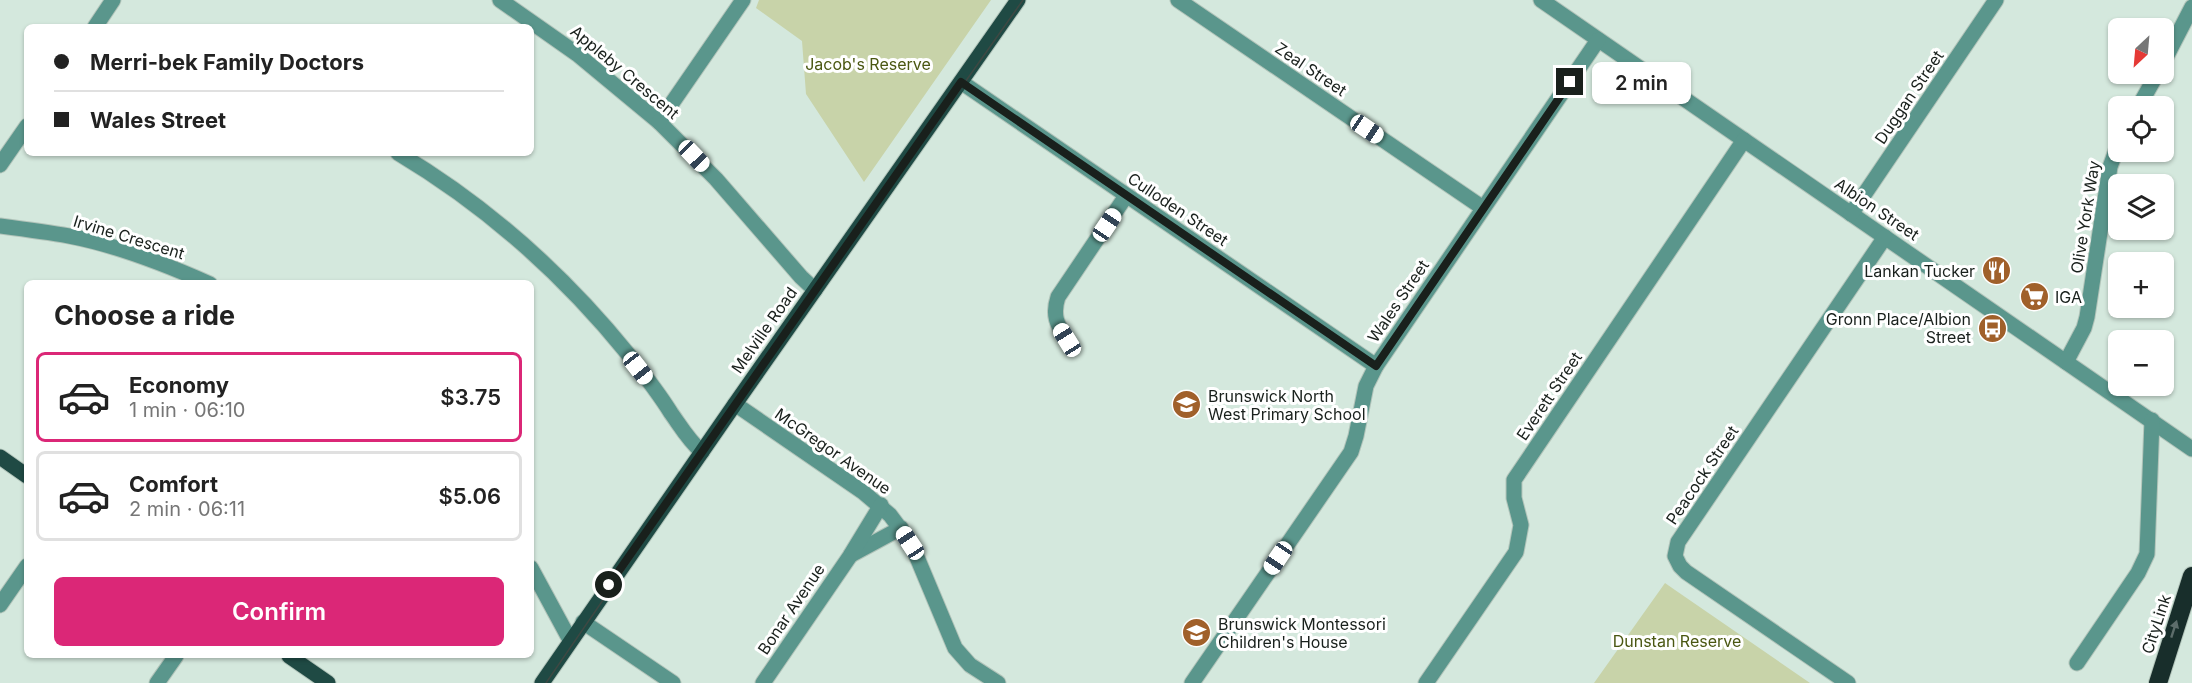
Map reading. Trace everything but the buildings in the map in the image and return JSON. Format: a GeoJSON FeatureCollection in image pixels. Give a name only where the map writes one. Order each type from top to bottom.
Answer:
{"type":"FeatureCollection","features":[{"type":"Feature","properties":{"kind":"highway","name":"CityLink"},"geometry":{"type":"LineString","coordinates":[[2158,683],[2192,576]]}},
{"type":"Feature","properties":{"kind":"main road","name":"Melville Road"},"geometry":{"type":"LineString","coordinates":[[542,683],[1018,0]]}},
{"type":"Feature","properties":{"kind":"main road"},"geometry":{"type":"LineString","coordinates":[[0,457],[24,474]]}},
{"type":"Feature","properties":{"kind":"main road"},"geometry":{"type":"LineString","coordinates":[[292,658],[328,683]]}},
{"type":"Feature","properties":{"kind":"street"},"geometry":{"type":"LineString","coordinates":[[97,24],[113,0]]}},
{"type":"Feature","properties":{"kind":"street","name":"Appleby Crescent"},"geometry":{"type":"LineString","coordinates":[[500,0],[577,54],[659,122],[716,179],[815,290]]}},
{"type":"Feature","properties":{"kind":"street"},"geometry":{"type":"LineString","coordinates":[[659,122],[743,0]]}},
{"type":"Feature","properties":{"kind":"street","name":"Zeal Street"},"geometry":{"type":"LineString","coordinates":[[1178,0],[1483,208]]}},
{"type":"Feature","properties":{"kind":"street","name":"Albion Street"},"geometry":{"type":"LineString","coordinates":[[1542,0],[2192,449]]}},
{"type":"Feature","properties":{"kind":"street","name":"Duggan Street"},"geometry":{"type":"LineString","coordinates":[[1851,214],[1996,0]]}},
{"type":"Feature","properties":{"kind":"street"},"geometry":{"type":"LineString","coordinates":[[2174,42],[2192,8]]}},
{"type":"Feature","properties":{"kind":"street","name":"Wales Street"},"geometry":{"type":"LineString","coordinates":[[1192,683],[1351,452],[1366,386],[1376,366],[1598,40]]}},
{"type":"Feature","properties":{"kind":"street","name":"Culloden Street"},"geometry":{"type":"LineString","coordinates":[[961,82],[1376,366]]}},
{"type":"Feature","properties":{"kind":"street"},"geometry":{"type":"LineString","coordinates":[[0,165],[24,130]]}},
{"type":"Feature","properties":{"kind":"street","name":"Everett Street"},"geometry":{"type":"LineString","coordinates":[[1426,683],[1516,552],[1521,525],[1514,498],[1514,480],[1744,140]]}},
{"type":"Feature","properties":{"kind":"street"},"geometry":{"type":"LineString","coordinates":[[403,156],[475,206],[509,233],[563,283],[627,353],[650,382],[689,440],[702,452]]}},
{"type":"Feature","properties":{"kind":"street","name":"Olive York Way"},"geometry":{"type":"LineString","coordinates":[[2066,362],[2084,328],[2087,317],[2112,162]]}},
{"type":"Feature","properties":{"kind":"street"},"geometry":{"type":"LineString","coordinates":[[1067,340],[1055,317],[1054,308],[1058,297],[1126,196]]}},
{"type":"Feature","properties":{"kind":"street","name":"Irvine Crescent"},"geometry":{"type":"LineString","coordinates":[[0,226],[70,236],[98,243],[157,262],[200,280]]}},
{"type":"Feature","properties":{"kind":"street","name":"Peacock Street"},"geometry":{"type":"LineString","coordinates":[[1848,683],[1686,572],[1675,556],[1678,542],[1885,237]]}},
{"type":"Feature","properties":{"kind":"street","name":"McGregor Avenue"},"geometry":{"type":"LineString","coordinates":[[735,404],[881,505],[900,528],[918,560],[955,648],[970,665],[998,683]]}},
{"type":"Feature","properties":{"kind":"street"},"geometry":{"type":"LineString","coordinates":[[2077,663],[2138,573],[2147,554],[2152,420]]}},
{"type":"Feature","properties":{"kind":"street","name":"Bonar Avenue"},"geometry":{"type":"LineString","coordinates":[[763,683],[850,556],[881,505]]}},
{"type":"Feature","properties":{"kind":"street","name":"Bonar Avenue"},"geometry":{"type":"LineString","coordinates":[[850,556],[900,528]]}},
{"type":"Feature","properties":{"kind":"street"},"geometry":{"type":"LineString","coordinates":[[0,605],[24,570]]}},
{"type":"Feature","properties":{"kind":"street"},"geometry":{"type":"LineString","coordinates":[[534,574],[570,640]]}},
{"type":"Feature","properties":{"kind":"street"},"geometry":{"type":"LineString","coordinates":[[583,622],[673,683]]}},
{"type":"Feature","properties":{"kind":"street"},"geometry":{"type":"LineString","coordinates":[[157,683],[175,658]]}},
{"type":"Feature","properties":{"kind":"green space","name":"Jacob's Reserve"},"geometry":{"type":"Polygon","coordinates":[[[759,0],[991,0],[864,182],[806,94],[802,41],[756,8],[759,0]]]}},
{"type":"Feature","properties":{"kind":"green space","name":"Dunstan Reserve"},"geometry":{"type":"Polygon","coordinates":[[[1665,583],[1675,590],[1810,683],[1594,683],[1665,583]]]}},
{"type":"Feature","properties":{"kind":"tram line"},"geometry":{"type":"LineString","coordinates":[[546,683],[737,405],[1023,0]]}},
{"type":"Feature","properties":{"kind":"place","name":"Lankan Tucker"},"geometry":{"type":"Point","coordinates":[1996,271]}},
{"type":"Feature","properties":{"kind":"place","name":"IGA"},"geometry":{"type":"Point","coordinates":[2034,297]}},
{"type":"Feature","properties":{"kind":"place","name":"Gronn Place/Albion Street"},"geometry":{"type":"Point","coordinates":[1992,328]}},
{"type":"Feature","properties":{"kind":"place","name":"Brunswick North West Primary School"},"geometry":{"type":"Point","coordinates":[1187,405]}},
{"type":"Feature","properties":{"kind":"place","name":"Brunswick Montessori Children's House"},"geometry":{"type":"Point","coordinates":[1197,633]}},
{"type":"Feature","properties":{"kind":"route"},"geometry":{"type":"LineString","coordinates":[[609,585],[961,82],[1376,366],[1570,82]]}}]}
